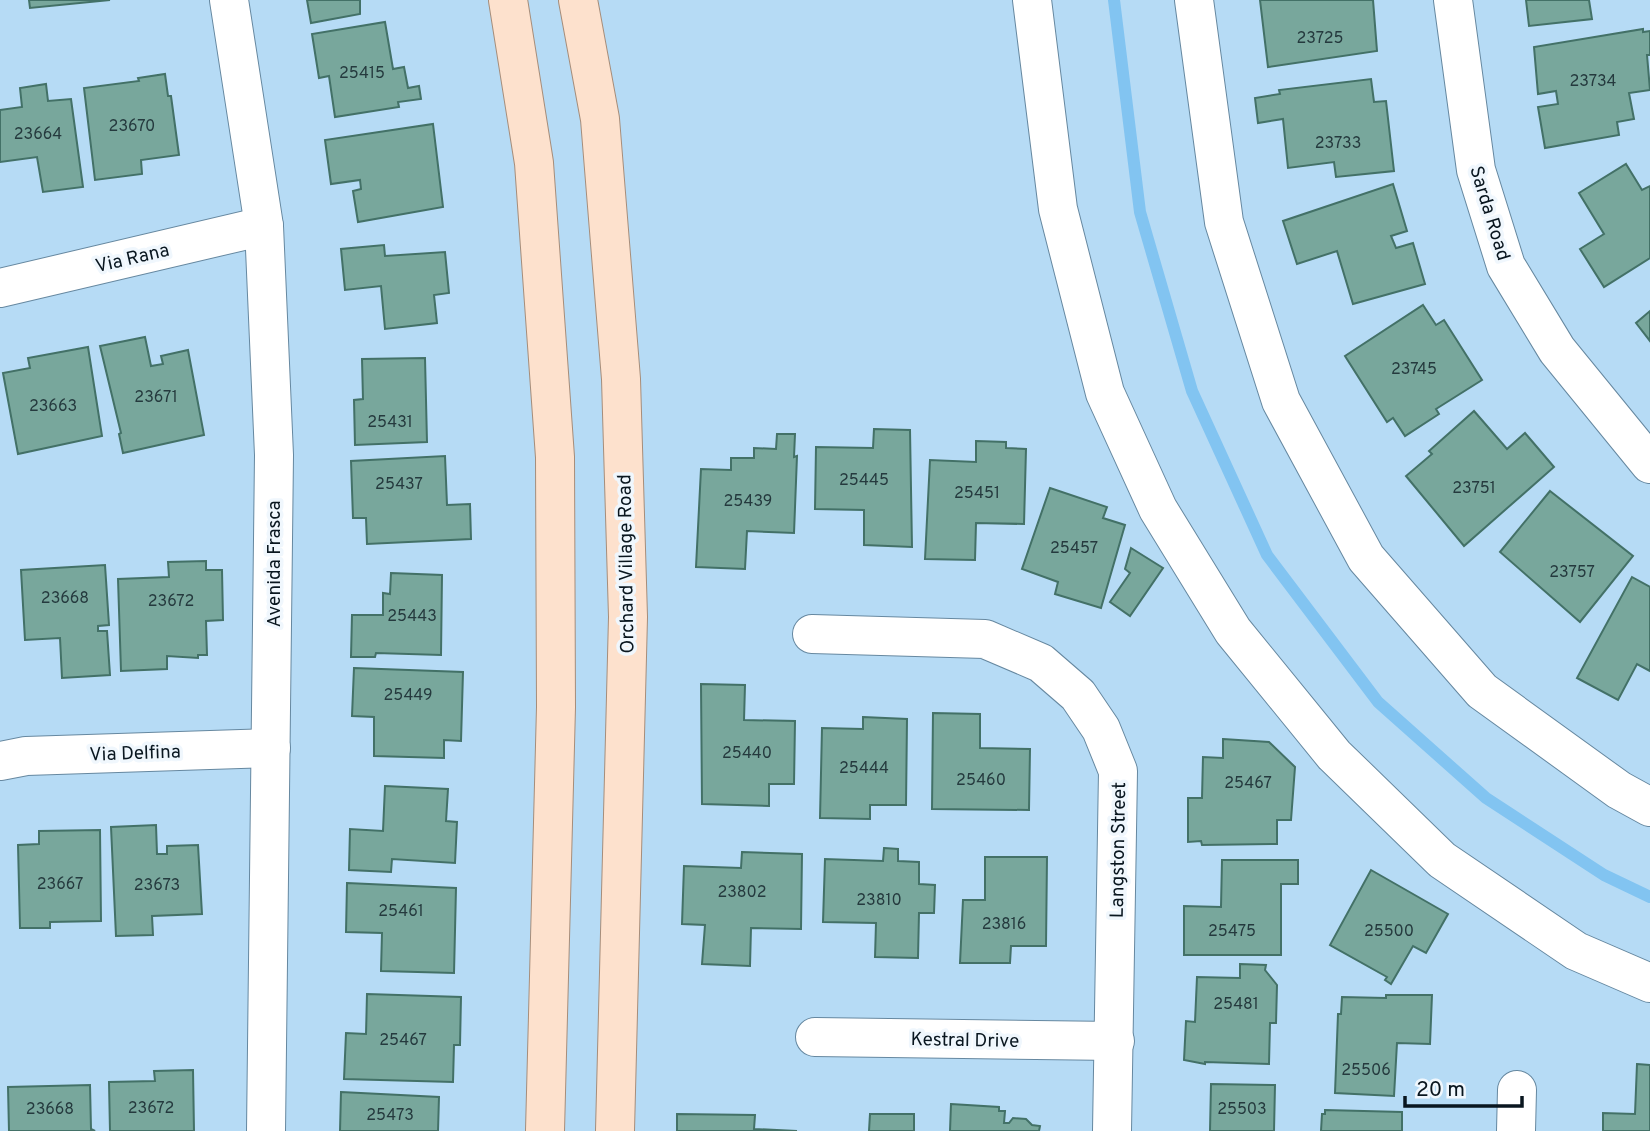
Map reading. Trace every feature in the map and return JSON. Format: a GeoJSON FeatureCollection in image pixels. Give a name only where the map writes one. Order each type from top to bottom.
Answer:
{"type":"FeatureCollection","features":[{"type":"Feature","properties":{"kind":"main road"},"geometry":{"type":"LineString","coordinates":[[508,0],[534,163],[555,457],[556,707],[545,1131]]}},
{"type":"Feature","properties":{"kind":"main road","name":"Orchard Village Road"},"geometry":{"type":"LineString","coordinates":[[578,0],[600,119],[621,379],[628,617],[615,1131]]}},
{"type":"Feature","properties":{"kind":"street","name":"Avenida Frasca"},"geometry":{"type":"LineString","coordinates":[[229,0],[264,226],[274,455],[266,1131]]}},
{"type":"Feature","properties":{"kind":"street"},"geometry":{"type":"LineString","coordinates":[[1031,0],[1058,209],[1105,393],[1158,509],[1233,631],[1334,755],[1442,860],[1576,951],[1650,983]]}},
{"type":"Feature","properties":{"kind":"street"},"geometry":{"type":"LineString","coordinates":[[1194,0],[1224,222],[1282,401],[1366,558],[1482,691],[1619,790],[1650,807]]}},
{"type":"Feature","properties":{"kind":"street","name":"Sarda Road"},"geometry":{"type":"LineString","coordinates":[[1453,0],[1476,170],[1506,266],[1557,350],[1650,464]]}},
{"type":"Feature","properties":{"kind":"street","name":"Via Rana"},"geometry":{"type":"LineString","coordinates":[[0,288],[264,226]]}},
{"type":"Feature","properties":{"kind":"street","name":"Langston Street"},"geometry":{"type":"LineString","coordinates":[[812,634],[985,639],[1041,663],[1078,695],[1101,729],[1118,771],[1112,1131]]}},
{"type":"Feature","properties":{"kind":"street","name":"Via Delfina"},"geometry":{"type":"LineString","coordinates":[[0,761],[26,755],[271,748]]}},
{"type":"Feature","properties":{"kind":"street","name":"Kestral Drive"},"geometry":{"type":"LineString","coordinates":[[815,1037],[1115,1041]]}},
{"type":"Feature","properties":{"kind":"street"},"geometry":{"type":"LineString","coordinates":[[1516,1131],[1517,1090]]}},
{"type":"Feature","properties":{"kind":"building"},"geometry":{"type":"Polygon","coordinates":[[[29,0],[110,0],[30,8],[29,0]]]}},
{"type":"Feature","properties":{"kind":"building"},"geometry":{"type":"Polygon","coordinates":[[[307,0],[360,0],[360,14],[311,23],[307,0]]]}},
{"type":"Feature","properties":{"kind":"building"},"geometry":{"type":"Polygon","coordinates":[[[1260,0],[1373,0],[1377,51],[1268,67],[1260,0]]]}},
{"type":"Feature","properties":{"kind":"building"},"geometry":{"type":"Polygon","coordinates":[[[1526,0],[1589,0],[1592,19],[1529,26],[1526,0]]]}},
{"type":"Feature","properties":{"kind":"building"},"geometry":{"type":"Polygon","coordinates":[[[385,22],[393,69],[404,67],[408,88],[419,86],[421,99],[398,102],[399,107],[335,117],[329,76],[319,78],[312,34],[385,22]]]}},
{"type":"Feature","properties":{"kind":"building"},"geometry":{"type":"Polygon","coordinates":[[[1643,29],[1643,32],[1650,31],[1650,55],[1647,55],[1650,90],[1629,93],[1634,119],[1617,122],[1619,135],[1545,148],[1538,107],[1558,104],[1556,91],[1538,94],[1534,47],[1643,29]]]}},
{"type":"Feature","properties":{"kind":"building"},"geometry":{"type":"Polygon","coordinates":[[[165,74],[168,96],[171,96],[179,155],[141,160],[142,174],[95,180],[84,88],[139,81],[138,78],[165,74]]]}},
{"type":"Feature","properties":{"kind":"building"},"geometry":{"type":"Polygon","coordinates":[[[1371,79],[1374,102],[1386,101],[1394,171],[1336,177],[1334,162],[1288,168],[1283,119],[1258,123],[1255,98],[1280,94],[1279,90],[1371,79]]]}},
{"type":"Feature","properties":{"kind":"building"},"geometry":{"type":"Polygon","coordinates":[[[46,84],[48,101],[71,99],[83,187],[43,192],[37,157],[0,162],[0,110],[22,107],[20,88],[46,84]]]}},
{"type":"Feature","properties":{"kind":"building"},"geometry":{"type":"Polygon","coordinates":[[[433,124],[443,207],[358,222],[353,191],[361,189],[360,180],[331,184],[325,140],[433,124]]]}},
{"type":"Feature","properties":{"kind":"building"},"geometry":{"type":"Polygon","coordinates":[[[1626,164],[1642,190],[1650,186],[1650,258],[1604,287],[1580,249],[1604,234],[1579,193],[1626,164]]]}},
{"type":"Feature","properties":{"kind":"building"},"geometry":{"type":"Polygon","coordinates":[[[1393,184],[1407,231],[1391,236],[1396,248],[1413,243],[1425,284],[1353,304],[1337,251],[1297,264],[1283,221],[1393,184]]]}},
{"type":"Feature","properties":{"kind":"building"},"geometry":{"type":"Polygon","coordinates":[[[384,245],[385,256],[445,252],[449,293],[434,295],[437,323],[385,329],[381,286],[345,290],[341,249],[384,245]]]}},
{"type":"Feature","properties":{"kind":"building"},"geometry":{"type":"Polygon","coordinates":[[[1423,305],[1436,325],[1444,320],[1482,380],[1436,409],[1439,414],[1405,436],[1393,418],[1387,422],[1345,356],[1423,305]]]}},
{"type":"Feature","properties":{"kind":"building"},"geometry":{"type":"Polygon","coordinates":[[[1650,311],[1650,341],[1636,323],[1650,311]]]}},
{"type":"Feature","properties":{"kind":"building"},"geometry":{"type":"Polygon","coordinates":[[[145,337],[151,366],[163,364],[161,356],[188,350],[204,435],[123,453],[121,433],[100,346],[145,337]]]}},
{"type":"Feature","properties":{"kind":"building"},"geometry":{"type":"Polygon","coordinates":[[[88,347],[102,436],[18,454],[3,373],[30,368],[28,358],[88,347]]]}},
{"type":"Feature","properties":{"kind":"building"},"geometry":{"type":"Polygon","coordinates":[[[425,358],[427,442],[355,445],[354,400],[363,399],[362,359],[425,358]]]}},
{"type":"Feature","properties":{"kind":"building"},"geometry":{"type":"Polygon","coordinates":[[[1474,411],[1507,449],[1525,433],[1554,467],[1464,546],[1406,476],[1432,454],[1429,451],[1474,411]]]}},
{"type":"Feature","properties":{"kind":"building"},"geometry":{"type":"Polygon","coordinates":[[[874,429],[910,430],[912,547],[864,545],[864,510],[815,509],[816,447],[873,448],[874,429]]]}},
{"type":"Feature","properties":{"kind":"building"},"geometry":{"type":"Polygon","coordinates":[[[777,434],[795,434],[794,457],[797,456],[794,533],[747,531],[745,569],[696,567],[701,469],[731,470],[731,458],[754,458],[754,448],[776,449],[777,434]]]}},
{"type":"Feature","properties":{"kind":"building"},"geometry":{"type":"Polygon","coordinates":[[[976,441],[1006,442],[1006,448],[1026,449],[1024,524],[976,523],[975,560],[925,559],[930,460],[976,462],[976,441]]]}},
{"type":"Feature","properties":{"kind":"building"},"geometry":{"type":"Polygon","coordinates":[[[445,456],[447,505],[470,504],[471,539],[367,544],[366,518],[353,518],[351,461],[445,456]]]}},
{"type":"Feature","properties":{"kind":"building"},"geometry":{"type":"Polygon","coordinates":[[[1050,488],[1107,507],[1103,518],[1125,525],[1101,608],[1055,594],[1058,582],[1022,569],[1050,488]]]}},
{"type":"Feature","properties":{"kind":"building"},"geometry":{"type":"Polygon","coordinates":[[[1550,491],[1633,556],[1580,622],[1500,552],[1550,491]]]}},
{"type":"Feature","properties":{"kind":"building"},"geometry":{"type":"Polygon","coordinates":[[[1131,548],[1163,568],[1130,616],[1110,602],[1130,573],[1125,569],[1131,548]]]}},
{"type":"Feature","properties":{"kind":"building"},"geometry":{"type":"Polygon","coordinates":[[[206,561],[206,570],[222,570],[223,620],[206,621],[207,655],[198,655],[198,658],[167,656],[167,669],[121,671],[118,579],[169,577],[168,562],[206,561]]]}},
{"type":"Feature","properties":{"kind":"building"},"geometry":{"type":"Polygon","coordinates":[[[105,565],[109,625],[98,626],[98,631],[107,631],[110,675],[62,678],[60,638],[25,640],[21,570],[105,565]]]}},
{"type":"Feature","properties":{"kind":"building"},"geometry":{"type":"Polygon","coordinates":[[[391,573],[442,575],[441,655],[376,653],[375,657],[351,657],[352,615],[383,615],[383,593],[390,594],[391,573]]]}},
{"type":"Feature","properties":{"kind":"building"},"geometry":{"type":"Polygon","coordinates":[[[1632,577],[1650,587],[1650,671],[1637,664],[1618,700],[1577,678],[1632,577]]]}},
{"type":"Feature","properties":{"kind":"building"},"geometry":{"type":"Polygon","coordinates":[[[354,668],[463,672],[461,741],[444,740],[444,758],[374,756],[374,717],[352,716],[354,668]]]}},
{"type":"Feature","properties":{"kind":"building"},"geometry":{"type":"Polygon","coordinates":[[[701,684],[745,685],[744,720],[795,721],[794,784],[769,784],[769,806],[702,804],[701,684]]]}},
{"type":"Feature","properties":{"kind":"building"},"geometry":{"type":"Polygon","coordinates":[[[933,713],[980,714],[980,748],[1030,749],[1029,810],[932,809],[933,713]]]}},
{"type":"Feature","properties":{"kind":"building"},"geometry":{"type":"Polygon","coordinates":[[[863,717],[907,719],[906,805],[870,805],[870,819],[820,818],[822,728],[863,729],[863,717]]]}},
{"type":"Feature","properties":{"kind":"building"},"geometry":{"type":"Polygon","coordinates":[[[1223,739],[1269,742],[1295,767],[1291,820],[1277,820],[1277,844],[1202,845],[1201,841],[1188,842],[1188,798],[1202,798],[1203,757],[1223,758],[1223,739]]]}},
{"type":"Feature","properties":{"kind":"building"},"geometry":{"type":"Polygon","coordinates":[[[385,786],[448,789],[446,821],[457,822],[455,863],[392,859],[391,872],[349,870],[350,829],[383,831],[385,786]]]}},
{"type":"Feature","properties":{"kind":"building"},"geometry":{"type":"Polygon","coordinates":[[[156,825],[157,854],[167,854],[167,846],[198,845],[202,914],[152,916],[153,935],[116,936],[111,827],[156,825]]]}},
{"type":"Feature","properties":{"kind":"building"},"geometry":{"type":"Polygon","coordinates":[[[100,830],[101,921],[50,922],[50,928],[20,928],[18,845],[39,844],[39,831],[100,830]]]}},
{"type":"Feature","properties":{"kind":"building"},"geometry":{"type":"Polygon","coordinates":[[[884,848],[898,849],[898,861],[919,862],[919,884],[935,885],[934,913],[919,913],[918,958],[875,957],[876,923],[823,922],[825,859],[883,861],[884,848]]]}},
{"type":"Feature","properties":{"kind":"building"},"geometry":{"type":"Polygon","coordinates":[[[742,852],[802,854],[801,929],[751,928],[750,966],[702,964],[705,925],[682,924],[684,866],[741,868],[742,852]]]}},
{"type":"Feature","properties":{"kind":"building"},"geometry":{"type":"Polygon","coordinates":[[[985,857],[1047,857],[1046,946],[1011,946],[1010,963],[960,963],[963,900],[985,900],[985,857]]]}},
{"type":"Feature","properties":{"kind":"building"},"geometry":{"type":"Polygon","coordinates":[[[1222,860],[1298,860],[1298,884],[1281,884],[1281,955],[1184,955],[1184,906],[1221,907],[1222,860]]]}},
{"type":"Feature","properties":{"kind":"building"},"geometry":{"type":"Polygon","coordinates":[[[1371,870],[1448,914],[1426,953],[1413,946],[1391,984],[1385,980],[1387,977],[1330,945],[1371,870]]]}},
{"type":"Feature","properties":{"kind":"building"},"geometry":{"type":"Polygon","coordinates":[[[347,883],[456,888],[454,973],[381,971],[382,933],[346,932],[347,883]]]}},
{"type":"Feature","properties":{"kind":"building"},"geometry":{"type":"Polygon","coordinates":[[[1240,964],[1266,965],[1265,970],[1277,985],[1276,1023],[1270,1023],[1269,1064],[1205,1064],[1184,1060],[1186,1021],[1195,1022],[1197,977],[1240,978],[1240,964]]]}},
{"type":"Feature","properties":{"kind":"building"},"geometry":{"type":"Polygon","coordinates":[[[367,994],[461,997],[460,1045],[454,1045],[453,1082],[344,1079],[346,1033],[366,1034],[367,994]]]}},
{"type":"Feature","properties":{"kind":"building"},"geometry":{"type":"Polygon","coordinates":[[[1386,995],[1432,995],[1430,1044],[1397,1043],[1394,1096],[1335,1093],[1338,1014],[1341,1014],[1342,997],[1386,998],[1386,995]]]}},
{"type":"Feature","properties":{"kind":"building"},"geometry":{"type":"Polygon","coordinates":[[[1637,1064],[1650,1065],[1650,1131],[1603,1131],[1603,1113],[1635,1114],[1637,1064]]]}},
{"type":"Feature","properties":{"kind":"building"},"geometry":{"type":"Polygon","coordinates":[[[193,1070],[194,1131],[110,1131],[109,1082],[155,1081],[154,1071],[193,1070]]]}},
{"type":"Feature","properties":{"kind":"building"},"geometry":{"type":"Polygon","coordinates":[[[1211,1084],[1275,1085],[1274,1131],[1210,1131],[1211,1084]]]}},
{"type":"Feature","properties":{"kind":"building"},"geometry":{"type":"Polygon","coordinates":[[[90,1085],[91,1129],[95,1131],[9,1131],[8,1087],[90,1085]]]}},
{"type":"Feature","properties":{"kind":"building"},"geometry":{"type":"Polygon","coordinates":[[[341,1092],[439,1097],[438,1131],[340,1131],[341,1092]]]}},
{"type":"Feature","properties":{"kind":"building"},"geometry":{"type":"Polygon","coordinates":[[[951,1104],[999,1107],[999,1111],[1005,1111],[1004,1123],[1009,1123],[1013,1118],[1026,1119],[1032,1125],[1040,1126],[1039,1131],[950,1131],[951,1104]]]}},
{"type":"Feature","properties":{"kind":"building"},"geometry":{"type":"Polygon","coordinates":[[[1325,1110],[1402,1112],[1402,1131],[1321,1131],[1322,1114],[1325,1114],[1325,1110]]]}},
{"type":"Feature","properties":{"kind":"building"},"geometry":{"type":"Polygon","coordinates":[[[677,1114],[755,1115],[754,1129],[797,1131],[677,1131],[677,1114]]]}},
{"type":"Feature","properties":{"kind":"building"},"geometry":{"type":"Polygon","coordinates":[[[870,1114],[914,1114],[914,1131],[869,1131],[870,1114]]]}},
{"type":"Feature","properties":{"kind":"waterway"},"geometry":{"type":"LineString","coordinates":[[1114,0],[1140,212],[1192,391],[1267,555],[1378,702],[1486,798],[1604,875],[1650,897]]}}]}
